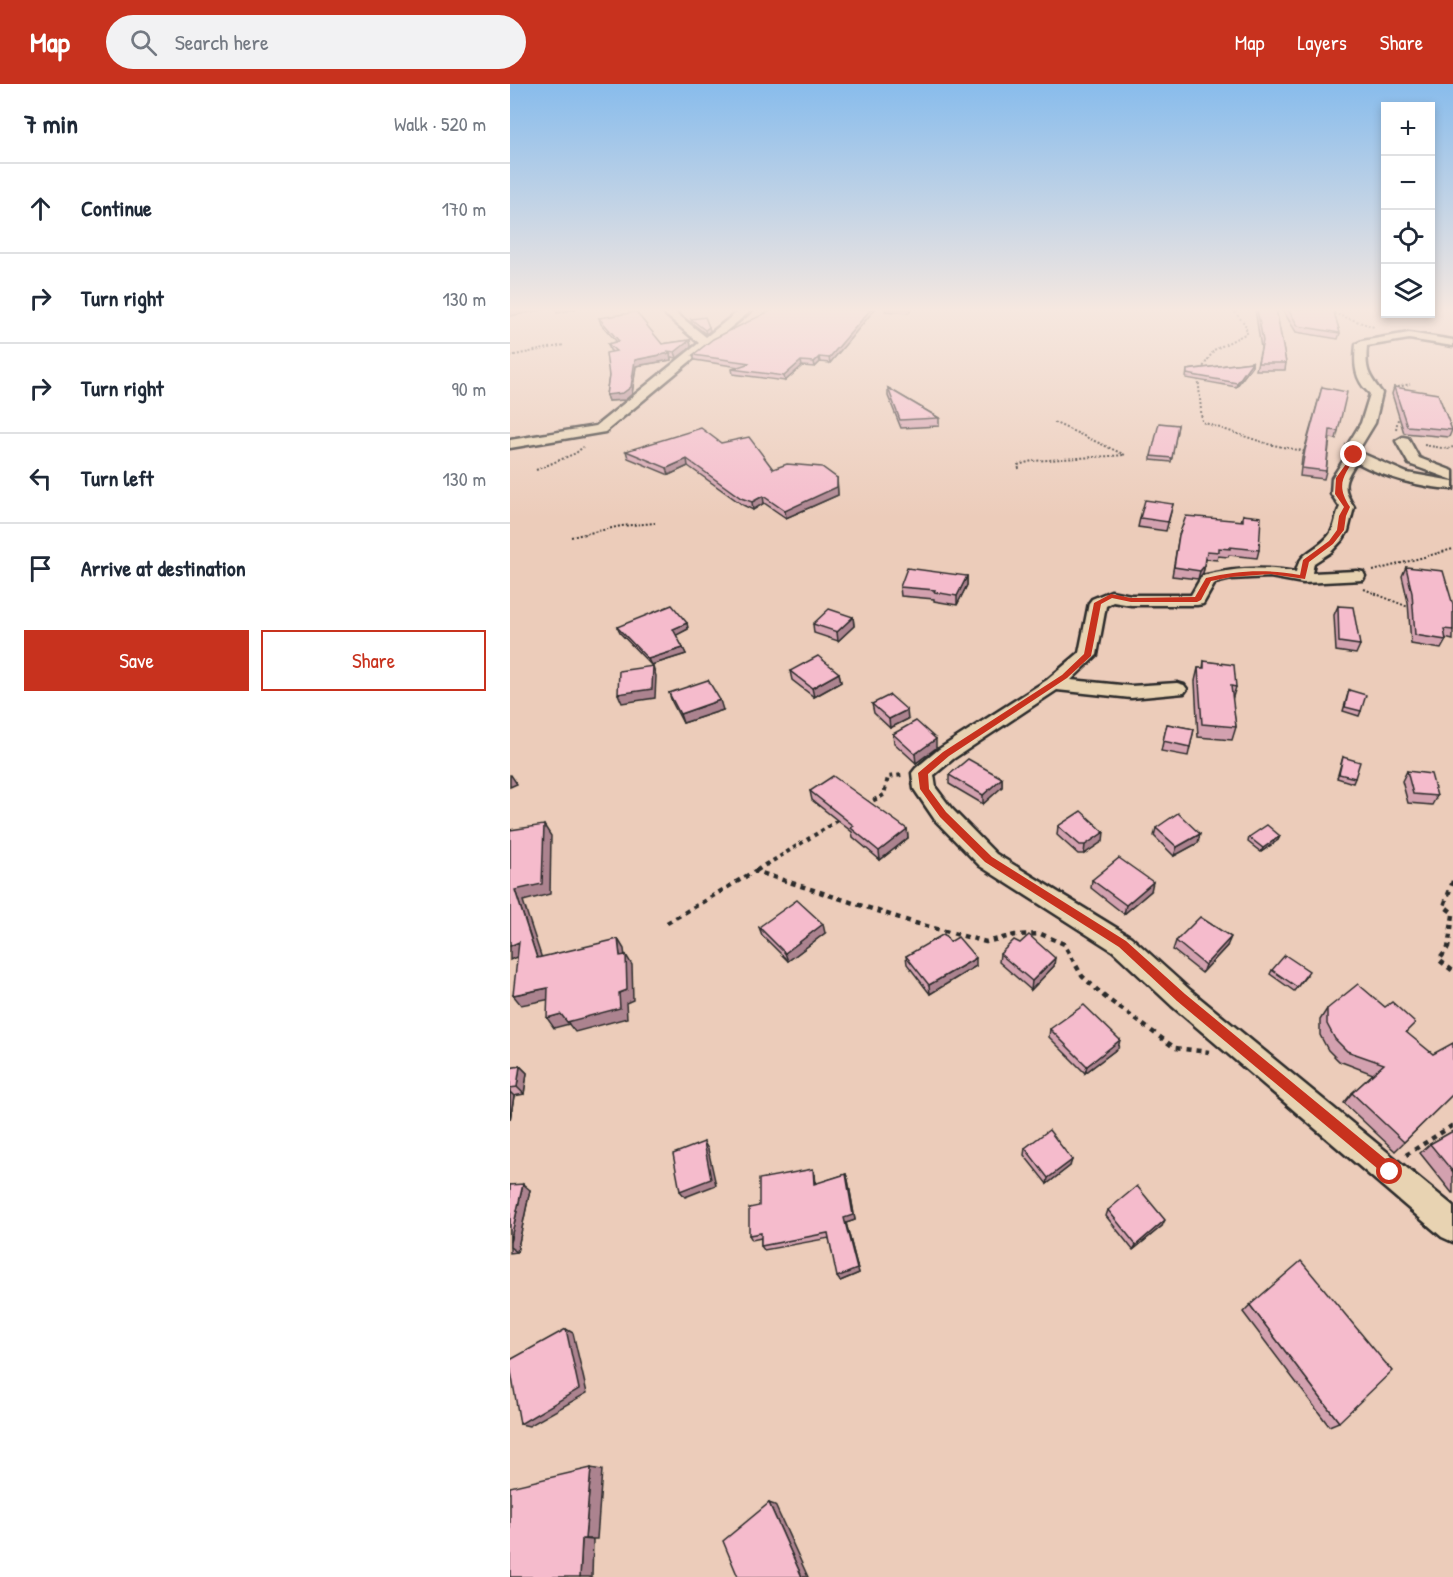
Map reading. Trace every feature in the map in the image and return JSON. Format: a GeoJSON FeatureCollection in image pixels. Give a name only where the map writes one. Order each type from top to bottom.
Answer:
{"type":"FeatureCollection","features":[{"type":"Feature","properties":{"kind":"street"},"geometry":{"type":"LineString","coordinates":[[510,444],[600,429],[661,379]]}},
{"type":"Feature","properties":{"kind":"street"},"geometry":{"type":"LineString","coordinates":[[1303,578],[1306,561],[1331,542],[1340,530],[1342,516],[1347,507],[1338,494],[1339,478],[1354,455],[1354,446],[1368,423],[1376,393],[1364,383],[1363,379]]}},
{"type":"Feature","properties":{"kind":"street"},"geometry":{"type":"LineString","coordinates":[[1403,441],[1414,461],[1453,476]]}},
{"type":"Feature","properties":{"kind":"street"},"geometry":{"type":"LineString","coordinates":[[1354,455],[1378,468],[1435,484],[1453,485]]}},
{"type":"Feature","properties":{"kind":"street"},"geometry":{"type":"LineString","coordinates":[[1347,575],[1303,578],[1270,572],[1231,574],[1208,580],[1197,600],[1131,600],[1111,596],[1098,603],[1088,655],[1054,684],[946,754],[923,773],[925,789],[943,814],[988,860],[1122,944],[1181,998],[1453,1226]]}},
{"type":"Feature","properties":{"kind":"street"},"geometry":{"type":"LineString","coordinates":[[1054,684],[1131,692],[1177,689]]}},
{"type":"Feature","properties":{"kind":"path"},"geometry":{"type":"LineString","coordinates":[[1198,379],[1202,422],[1268,444],[1315,454]]}},
{"type":"Feature","properties":{"kind":"path"},"geometry":{"type":"LineString","coordinates":[[1019,469],[1018,465],[1021,462],[1125,455],[1053,422]]}},
{"type":"Feature","properties":{"kind":"path"},"geometry":{"type":"LineString","coordinates":[[536,470],[576,453],[600,429]]}},
{"type":"Feature","properties":{"kind":"path"},"geometry":{"type":"LineString","coordinates":[[1448,449],[1453,447]]}},
{"type":"Feature","properties":{"kind":"path"},"geometry":{"type":"LineString","coordinates":[[572,537],[621,526],[655,523]]}},
{"type":"Feature","properties":{"kind":"path"},"geometry":{"type":"LineString","coordinates":[[1347,575],[1453,549]]}},
{"type":"Feature","properties":{"kind":"path"},"geometry":{"type":"LineString","coordinates":[[1347,575],[1368,591],[1423,614]]}},
{"type":"Feature","properties":{"kind":"path"},"geometry":{"type":"LineString","coordinates":[[860,808],[884,795],[888,777],[923,773]]}},
{"type":"Feature","properties":{"kind":"path"},"geometry":{"type":"LineString","coordinates":[[667,923],[844,817]]}},
{"type":"Feature","properties":{"kind":"path"},"geometry":{"type":"LineString","coordinates":[[755,871],[915,923],[986,942],[1016,935],[1041,934],[1064,944],[1082,976],[1105,997],[1175,1048],[1220,1054]]}},
{"type":"Feature","properties":{"kind":"path"},"geometry":{"type":"LineString","coordinates":[[1453,881],[1444,906],[1453,914],[1448,948],[1439,960],[1453,970]]}},
{"type":"Feature","properties":{"kind":"path"},"geometry":{"type":"LineString","coordinates":[[1405,1156],[1453,1125]]}},
{"type":"Feature","properties":{"kind":"building"},"geometry":{"type":"Polygon","coordinates":[[[609,379],[632,379],[631,387],[623,393],[606,395],[609,379]]]}},
{"type":"Feature","properties":{"kind":"building"},"geometry":{"type":"Polygon","coordinates":[[[1213,379],[1240,379],[1237,383],[1213,379]]]}},
{"type":"Feature","properties":{"kind":"building"},"geometry":{"type":"Polygon","coordinates":[[[1322,387],[1347,392],[1338,431],[1330,430],[1326,471],[1302,468],[1322,387]]]}},
{"type":"Feature","properties":{"kind":"building"},"geometry":{"type":"Polygon","coordinates":[[[1394,387],[1438,394],[1452,430],[1407,426],[1394,387]]]}},
{"type":"Feature","properties":{"kind":"building"},"geometry":{"type":"Polygon","coordinates":[[[888,388],[939,418],[900,420],[888,388]]]}},
{"type":"Feature","properties":{"kind":"building"},"geometry":{"type":"Polygon","coordinates":[[[1159,423],[1178,425],[1172,458],[1151,456],[1159,423]]]}},
{"type":"Feature","properties":{"kind":"building"},"geometry":{"type":"Polygon","coordinates":[[[701,428],[721,443],[749,437],[773,469],[787,464],[822,467],[837,478],[837,487],[785,511],[763,496],[752,502],[741,498],[687,459],[667,468],[626,451],[701,428]]]}},
{"type":"Feature","properties":{"kind":"building"},"geometry":{"type":"Polygon","coordinates":[[[1145,500],[1173,504],[1168,522],[1140,518],[1145,500]]]}},
{"type":"Feature","properties":{"kind":"building"},"geometry":{"type":"Polygon","coordinates":[[[1243,515],[1261,517],[1259,550],[1219,548],[1219,552],[1207,551],[1205,565],[1200,571],[1174,567],[1179,535],[1186,516],[1243,521],[1243,515]]]}},
{"type":"Feature","properties":{"kind":"building"},"geometry":{"type":"Polygon","coordinates":[[[1406,567],[1443,571],[1453,605],[1453,630],[1444,629],[1446,640],[1415,635],[1412,593],[1406,567]]]}},
{"type":"Feature","properties":{"kind":"building"},"geometry":{"type":"Polygon","coordinates":[[[907,568],[967,576],[957,596],[934,592],[935,590],[900,587],[907,568]]]}},
{"type":"Feature","properties":{"kind":"building"},"geometry":{"type":"Polygon","coordinates":[[[672,605],[687,623],[673,629],[683,648],[648,659],[617,627],[672,605]]]}},
{"type":"Feature","properties":{"kind":"building"},"geometry":{"type":"Polygon","coordinates":[[[1338,606],[1353,607],[1360,645],[1339,642],[1338,606]]]}},
{"type":"Feature","properties":{"kind":"building"},"geometry":{"type":"Polygon","coordinates":[[[829,609],[853,617],[837,632],[813,624],[829,609]]]}},
{"type":"Feature","properties":{"kind":"building"},"geometry":{"type":"Polygon","coordinates":[[[818,656],[839,673],[812,688],[790,671],[818,656]]]}},
{"type":"Feature","properties":{"kind":"building"},"geometry":{"type":"Polygon","coordinates":[[[1204,661],[1234,665],[1236,687],[1231,686],[1236,727],[1202,724],[1198,668],[1204,668],[1204,661]]]}},
{"type":"Feature","properties":{"kind":"building"},"geometry":{"type":"Polygon","coordinates":[[[653,666],[652,689],[618,694],[619,671],[653,666]]]}},
{"type":"Feature","properties":{"kind":"building"},"geometry":{"type":"Polygon","coordinates":[[[708,680],[720,700],[680,714],[669,693],[708,680]]]}},
{"type":"Feature","properties":{"kind":"building"},"geometry":{"type":"Polygon","coordinates":[[[1349,690],[1366,695],[1361,711],[1345,707],[1349,690]]]}},
{"type":"Feature","properties":{"kind":"building"},"geometry":{"type":"Polygon","coordinates":[[[890,695],[907,710],[889,719],[872,704],[890,695]]]}},
{"type":"Feature","properties":{"kind":"building"},"geometry":{"type":"Polygon","coordinates":[[[916,721],[936,739],[915,754],[893,734],[916,721]]]}},
{"type":"Feature","properties":{"kind":"building"},"geometry":{"type":"Polygon","coordinates":[[[1167,724],[1194,729],[1190,747],[1163,741],[1167,724]]]}},
{"type":"Feature","properties":{"kind":"building"},"geometry":{"type":"Polygon","coordinates":[[[1343,757],[1360,762],[1355,778],[1339,774],[1343,757]]]}},
{"type":"Feature","properties":{"kind":"building"},"geometry":{"type":"Polygon","coordinates":[[[968,759],[1002,778],[983,795],[949,775],[968,759]]]}},
{"type":"Feature","properties":{"kind":"building"},"geometry":{"type":"Polygon","coordinates":[[[1407,771],[1431,774],[1437,796],[1413,794],[1407,771]]]}},
{"type":"Feature","properties":{"kind":"building"},"geometry":{"type":"Polygon","coordinates":[[[833,776],[907,829],[879,851],[851,828],[854,826],[810,791],[833,776]]]}},
{"type":"Feature","properties":{"kind":"building"},"geometry":{"type":"Polygon","coordinates":[[[1081,811],[1104,832],[1085,845],[1080,845],[1058,826],[1081,811]]]}},
{"type":"Feature","properties":{"kind":"building"},"geometry":{"type":"Polygon","coordinates":[[[1178,813],[1200,834],[1177,847],[1156,828],[1178,813]]]}},
{"type":"Feature","properties":{"kind":"building"},"geometry":{"type":"Polygon","coordinates":[[[544,825],[542,884],[515,890],[537,958],[618,939],[620,956],[626,955],[627,990],[619,993],[620,1008],[567,1022],[561,1014],[547,1018],[548,988],[513,995],[519,942],[510,946],[510,830],[544,825]]]}},
{"type":"Feature","properties":{"kind":"building"},"geometry":{"type":"Polygon","coordinates":[[[1267,825],[1280,836],[1263,848],[1249,837],[1267,825]]]}},
{"type":"Feature","properties":{"kind":"building"},"geometry":{"type":"Polygon","coordinates":[[[1119,858],[1153,882],[1126,905],[1092,880],[1119,858]]]}},
{"type":"Feature","properties":{"kind":"building"},"geometry":{"type":"Polygon","coordinates":[[[797,900],[823,924],[785,953],[759,927],[797,900]]]}},
{"type":"Feature","properties":{"kind":"building"},"geometry":{"type":"Polygon","coordinates":[[[1200,917],[1231,937],[1205,965],[1176,941],[1200,917]]]}},
{"type":"Feature","properties":{"kind":"building"},"geometry":{"type":"Polygon","coordinates":[[[944,934],[950,942],[958,937],[976,958],[929,985],[906,956],[944,934]]]}},
{"type":"Feature","properties":{"kind":"building"},"geometry":{"type":"Polygon","coordinates":[[[1029,935],[1055,958],[1032,981],[1000,954],[1014,940],[1020,943],[1029,935]]]}},
{"type":"Feature","properties":{"kind":"building"},"geometry":{"type":"Polygon","coordinates":[[[1285,955],[1309,971],[1297,987],[1272,970],[1285,955]]]}},
{"type":"Feature","properties":{"kind":"building"},"geometry":{"type":"Polygon","coordinates":[[[1358,984],[1385,1007],[1392,1002],[1415,1023],[1406,1032],[1433,1054],[1453,1043],[1453,1094],[1404,1142],[1352,1093],[1384,1064],[1347,1051],[1335,1039],[1327,1024],[1327,1009],[1358,984]]]}},
{"type":"Feature","properties":{"kind":"building"},"geometry":{"type":"Polygon","coordinates":[[[1084,1005],[1120,1040],[1087,1066],[1050,1029],[1084,1005]]]}},
{"type":"Feature","properties":{"kind":"building"},"geometry":{"type":"Polygon","coordinates":[[[520,1066],[517,1087],[510,1088],[510,1068],[520,1066]]]}},
{"type":"Feature","properties":{"kind":"building"},"geometry":{"type":"Polygon","coordinates":[[[1049,1130],[1072,1160],[1048,1178],[1025,1148],[1049,1130]]]}},
{"type":"Feature","properties":{"kind":"building"},"geometry":{"type":"Polygon","coordinates":[[[1453,1131],[1453,1172],[1430,1144],[1453,1131]]]}},
{"type":"Feature","properties":{"kind":"building"},"geometry":{"type":"Polygon","coordinates":[[[704,1142],[711,1179],[680,1191],[673,1154],[704,1142]]]}},
{"type":"Feature","properties":{"kind":"building"},"geometry":{"type":"Polygon","coordinates":[[[813,1169],[814,1184],[846,1174],[853,1215],[844,1218],[857,1269],[837,1277],[828,1233],[761,1246],[761,1233],[749,1235],[749,1208],[759,1206],[759,1179],[813,1169]]]}},
{"type":"Feature","properties":{"kind":"building"},"geometry":{"type":"Polygon","coordinates":[[[523,1184],[510,1242],[510,1185],[523,1184]]]}},
{"type":"Feature","properties":{"kind":"building"},"geometry":{"type":"Polygon","coordinates":[[[1137,1186],[1165,1220],[1136,1245],[1108,1210],[1137,1186]]]}},
{"type":"Feature","properties":{"kind":"building"},"geometry":{"type":"Polygon","coordinates":[[[1301,1261],[1392,1371],[1339,1422],[1250,1305],[1301,1261]]]}},
{"type":"Feature","properties":{"kind":"building"},"geometry":{"type":"Polygon","coordinates":[[[566,1329],[579,1389],[520,1424],[510,1360],[566,1329]]]}},
{"type":"Feature","properties":{"kind":"building"},"geometry":{"type":"Polygon","coordinates":[[[591,1468],[585,1539],[582,1539],[580,1577],[510,1577],[510,1487],[591,1468]]]}},
{"type":"Feature","properties":{"kind":"building"},"geometry":{"type":"Polygon","coordinates":[[[769,1503],[802,1577],[738,1577],[723,1541],[769,1503]]]}},
{"type":"Feature","properties":{"kind":"route"},"geometry":{"type":"LineString","coordinates":[[1354,455],[1339,478],[1338,494],[1347,507],[1342,516],[1340,530],[1331,542],[1306,561],[1303,578],[1270,572],[1231,574],[1208,580],[1197,600],[1131,600],[1111,596],[1098,603],[1088,655],[1065,676],[946,754],[923,773],[925,789],[943,814],[988,860],[1122,944],[1181,998],[1390,1172]]}}]}
